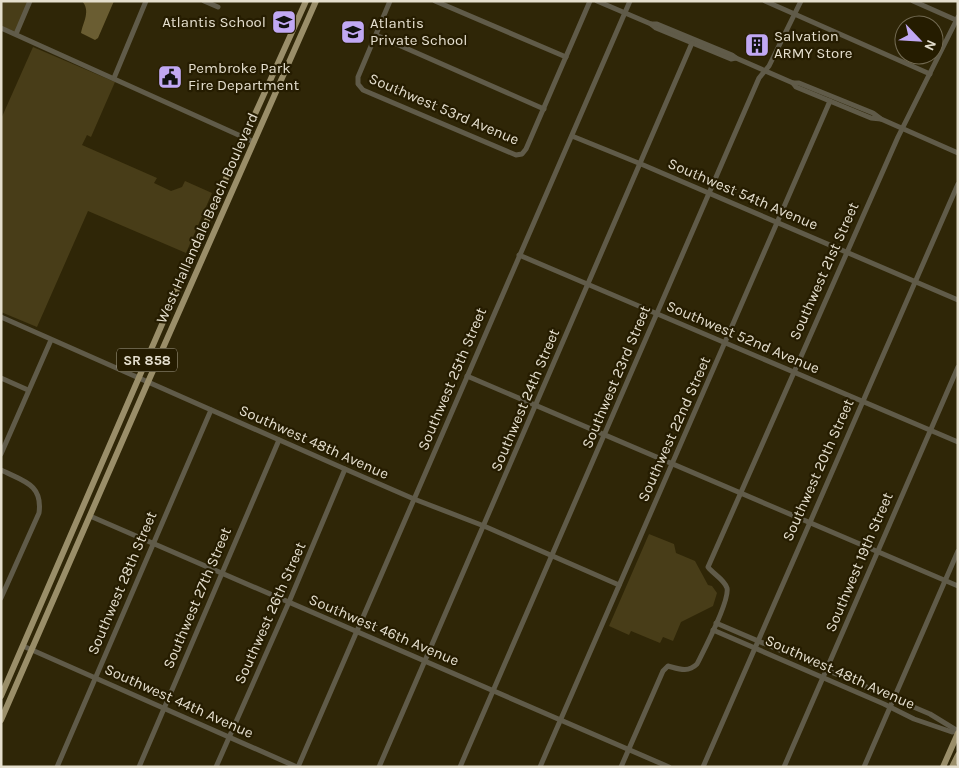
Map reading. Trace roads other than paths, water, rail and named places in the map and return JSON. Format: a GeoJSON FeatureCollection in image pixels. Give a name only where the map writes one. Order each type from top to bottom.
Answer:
{"type":"FeatureCollection","features":[{"type":"Feature","properties":{"kind":"main road","name":"West Hallandale Beach Boulevard"},"geometry":{"type":"LineString","coordinates":[[1,696],[140,379],[205,225],[306,1]]}},
{"type":"Feature","properties":{"kind":"main road","name":"West Hallandale Beach Boulevard"},"geometry":{"type":"LineString","coordinates":[[1,720],[221,214],[316,1]]}},
{"type":"Feature","properties":{"kind":"main road"},"geometry":{"type":"LineString","coordinates":[[205,225],[221,214]]}},
{"type":"Feature","properties":{"kind":"main road"},"geometry":{"type":"LineString","coordinates":[[90,516],[89,504],[102,472],[103,461]]}},
{"type":"Feature","properties":{"kind":"main road"},"geometry":{"type":"LineString","coordinates":[[70,560],[70,551],[82,522],[81,513]]}},
{"type":"Feature","properties":{"kind":"main road"},"geometry":{"type":"LineString","coordinates":[[943,767],[958,732]]}},
{"type":"Feature","properties":{"kind":"main road"},"geometry":{"type":"LineString","coordinates":[[952,767],[958,755]]}},
{"type":"Feature","properties":{"kind":"street"},"geometry":{"type":"LineString","coordinates":[[16,34],[30,1]]}},
{"type":"Feature","properties":{"kind":"street"},"geometry":{"type":"LineString","coordinates":[[114,78],[146,1]]}},
{"type":"Feature","properties":{"kind":"street"},"geometry":{"type":"LineString","coordinates":[[204,1],[218,8]]}},
{"type":"Feature","properties":{"kind":"street"},"geometry":{"type":"LineString","coordinates":[[390,1],[376,35],[544,109],[590,1]]}},
{"type":"Feature","properties":{"kind":"street"},"geometry":{"type":"LineString","coordinates":[[436,1],[566,57]]}},
{"type":"Feature","properties":{"kind":"street"},"geometry":{"type":"LineString","coordinates":[[597,1],[692,44],[731,59],[736,58]]}},
{"type":"Feature","properties":{"kind":"street","name":"Southwest 25th Street"},"geometry":{"type":"LineString","coordinates":[[298,767],[630,1]]}},
{"type":"Feature","properties":{"kind":"street"},"geometry":{"type":"LineString","coordinates":[[765,1],[930,74]]}},
{"type":"Feature","properties":{"kind":"street","name":"Southwest 23rd Street"},"geometry":{"type":"LineString","coordinates":[[460,767],[759,78],[769,66],[801,1]]}},
{"type":"Feature","properties":{"kind":"street"},"geometry":{"type":"LineString","coordinates":[[913,1],[957,19]]}},
{"type":"Feature","properties":{"kind":"street","name":"Southwest 21st Street"},"geometry":{"type":"LineString","coordinates":[[716,623],[726,598],[727,588],[724,582],[708,567],[902,128],[957,19]]}},
{"type":"Feature","properties":{"kind":"street"},"geometry":{"type":"LineString","coordinates":[[651,24],[657,24],[793,83],[799,83],[866,110],[881,119],[958,153]]}},
{"type":"Feature","properties":{"kind":"street"},"geometry":{"type":"LineString","coordinates":[[1,28],[254,142]]}},
{"type":"Feature","properties":{"kind":"street","name":"Southwest 53rd Avenue"},"geometry":{"type":"LineString","coordinates":[[376,35],[358,77],[358,84],[363,90],[516,155],[522,154],[526,149],[544,109]]}},
{"type":"Feature","properties":{"kind":"street","name":"Southwest 24th Street"},"geometry":{"type":"LineString","coordinates":[[379,767],[692,44]]}},
{"type":"Feature","properties":{"kind":"street"},"geometry":{"type":"LineString","coordinates":[[793,83],[796,87],[830,101],[872,118],[881,119]]}},
{"type":"Feature","properties":{"kind":"street","name":"Southwest 22nd Street"},"geometry":{"type":"LineString","coordinates":[[540,767],[830,101]]}},
{"type":"Feature","properties":{"kind":"street","name":"Southwest 54th Avenue"},"geometry":{"type":"LineString","coordinates":[[572,136],[958,300]]}},
{"type":"Feature","properties":{"kind":"street","name":"Southwest 20th Street"},"geometry":{"type":"LineString","coordinates":[[703,767],[958,184]]}},
{"type":"Feature","properties":{"kind":"street","name":"Southwest 52nd Avenue"},"geometry":{"type":"LineString","coordinates":[[519,255],[958,442]]}},
{"type":"Feature","properties":{"kind":"street","name":"Southwest 48th Avenue"},"geometry":{"type":"LineString","coordinates":[[1,317],[414,499],[484,526],[619,585]]}},
{"type":"Feature","properties":{"kind":"street"},"geometry":{"type":"LineString","coordinates":[[1,454],[4,441],[51,340]]}},
{"type":"Feature","properties":{"kind":"street","name":"Southwest 19th Street"},"geometry":{"type":"LineString","coordinates":[[784,767],[958,367]]}},
{"type":"Feature","properties":{"kind":"street"},"geometry":{"type":"LineString","coordinates":[[467,376],[958,586]]}},
{"type":"Feature","properties":{"kind":"street"},"geometry":{"type":"LineString","coordinates":[[1,378],[28,390]]}},
{"type":"Feature","properties":{"kind":"street","name":"Southwest 28th Street"},"geometry":{"type":"LineString","coordinates":[[57,767],[211,410]]}},
{"type":"Feature","properties":{"kind":"street","name":"Southwest 27th Street"},"geometry":{"type":"LineString","coordinates":[[139,767],[279,440]]}},
{"type":"Feature","properties":{"kind":"street","name":"Southwest 26th Street"},"geometry":{"type":"LineString","coordinates":[[216,767],[345,469]]}},
{"type":"Feature","properties":{"kind":"street"},"geometry":{"type":"LineString","coordinates":[[1,470],[31,485],[37,491],[40,504],[39,513],[1,598]]}},
{"type":"Feature","properties":{"kind":"street","name":"Southwest 46th Avenue"},"geometry":{"type":"LineString","coordinates":[[90,516],[669,767]]}},
{"type":"Feature","properties":{"kind":"street"},"geometry":{"type":"LineString","coordinates":[[864,767],[958,551]]}},
{"type":"Feature","properties":{"kind":"street"},"geometry":{"type":"LineString","coordinates":[[621,767],[663,671],[668,666],[687,670],[693,668],[697,664],[716,623]]}},
{"type":"Feature","properties":{"kind":"street","name":"Southwest 48th Avenue"},"geometry":{"type":"LineString","coordinates":[[716,623],[930,714],[958,732]]}},
{"type":"Feature","properties":{"kind":"street","name":"Southwest 48th Avenue"},"geometry":{"type":"LineString","coordinates":[[713,630],[823,677],[914,719],[952,732],[958,732]]}},
{"type":"Feature","properties":{"kind":"street","name":"Southwest 44th Avenue"},"geometry":{"type":"LineString","coordinates":[[23,646],[298,767]]}},
{"type":"Feature","properties":{"kind":"place","name":"Atlantis School"},"geometry":{"type":"Point","coordinates":[284,22]}},
{"type":"Feature","properties":{"kind":"place","name":"Atlantis Private School"},"geometry":{"type":"Point","coordinates":[353,32]}},
{"type":"Feature","properties":{"kind":"place","name":"Salvation ARMY Store"},"geometry":{"type":"Point","coordinates":[757,45]}},
{"type":"Feature","properties":{"kind":"place","name":"Pembroke Park Fire Department"},"geometry":{"type":"Point","coordinates":[170,77]}}]}
